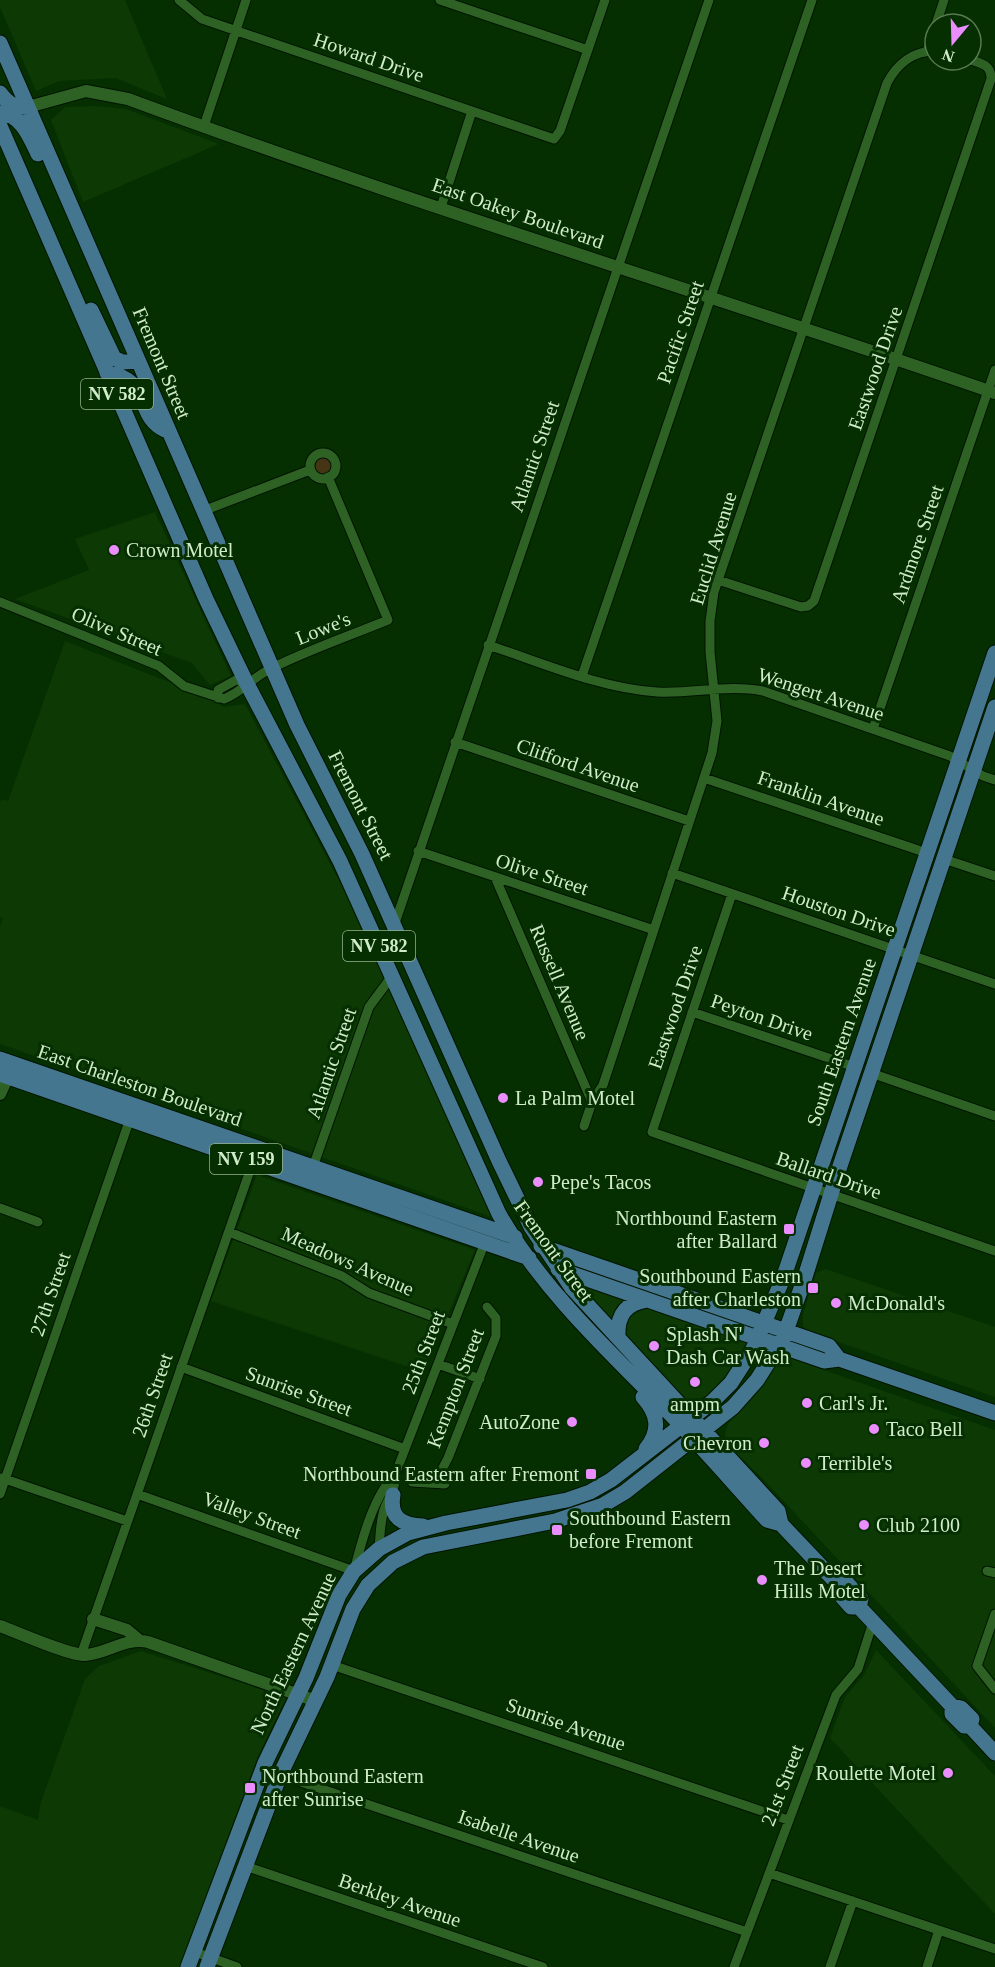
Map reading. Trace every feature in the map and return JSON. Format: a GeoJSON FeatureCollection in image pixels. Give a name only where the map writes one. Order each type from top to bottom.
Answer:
{"type":"FeatureCollection","features":[{"type":"Feature","properties":{"kind":"main road","name":"Fremont Street"},"geometry":{"type":"LineString","coordinates":[[0,43],[272,669],[395,923],[499,1161],[543,1247],[573,1288],[618,1337],[687,1421],[778,1511],[781,1524],[835,1581],[836,1590],[851,1607],[859,1607],[952,1706],[961,1708],[972,1719],[970,1726],[995,1753]]}},
{"type":"Feature","properties":{"kind":"main road"},"geometry":{"type":"LineString","coordinates":[[0,93],[6,101],[17,107],[28,107]]}},
{"type":"Feature","properties":{"kind":"main road"},"geometry":{"type":"LineString","coordinates":[[0,113],[7,113],[24,127],[48,170],[57,175]]}},
{"type":"Feature","properties":{"kind":"main road","name":"Fremont Street"},"geometry":{"type":"LineString","coordinates":[[0,126],[192,569],[246,682],[340,861],[486,1188],[512,1236],[527,1258],[579,1321],[629,1374],[687,1421]]}},
{"type":"Feature","properties":{"kind":"main road"},"geometry":{"type":"LineString","coordinates":[[74,296],[88,304],[114,358],[122,362],[138,361]]}},
{"type":"Feature","properties":{"kind":"main road"},"geometry":{"type":"LineString","coordinates":[[107,372],[130,380],[136,385],[152,420],[168,431]]}},
{"type":"Feature","properties":{"kind":"main road","name":"South Eastern Avenue"},"geometry":{"type":"LineString","coordinates":[[687,1421],[731,1383],[761,1330],[814,1188],[995,653]]}},
{"type":"Feature","properties":{"kind":"main road","name":"South Eastern Avenue"},"geometry":{"type":"LineString","coordinates":[[699,1434],[745,1395],[782,1338],[995,707]]}},
{"type":"Feature","properties":{"kind":"main road","name":"East Charleston Boulevard"},"geometry":{"type":"LineString","coordinates":[[0,1059],[7,1072],[255,1155],[527,1258],[648,1300],[761,1330]]}},
{"type":"Feature","properties":{"kind":"main road","name":"East Charleston Boulevard"},"geometry":{"type":"LineString","coordinates":[[255,1155],[314,1167],[543,1247],[782,1338],[829,1346],[838,1359],[995,1413]]}},
{"type":"Feature","properties":{"kind":"main road"},"geometry":{"type":"LineString","coordinates":[[471,1222],[482,1217],[485,1211],[486,1188]]}},
{"type":"Feature","properties":{"kind":"main road"},"geometry":{"type":"LineString","coordinates":[[618,1337],[619,1320],[627,1307],[648,1300]]}},
{"type":"Feature","properties":{"kind":"main road"},"geometry":{"type":"LineString","coordinates":[[629,1374],[633,1386],[653,1409],[657,1423],[652,1441],[636,1461]]}},
{"type":"Feature","properties":{"kind":"main road","name":"North Eastern Avenue"},"geometry":{"type":"LineString","coordinates":[[188,1967],[192,1951],[263,1769],[298,1695],[334,1604],[354,1571],[379,1549],[408,1533],[432,1526],[578,1497],[606,1483],[687,1421]]}},
{"type":"Feature","properties":{"kind":"main road","name":"North Eastern Avenue"},"geometry":{"type":"LineString","coordinates":[[208,1962],[280,1775],[332,1665],[350,1616],[368,1585],[404,1555],[423,1547],[570,1517],[603,1505],[625,1492],[699,1434]]}},
{"type":"Feature","properties":{"kind":"main road"},"geometry":{"type":"LineString","coordinates":[[393,1495],[392,1511],[399,1520],[432,1526]]}},
{"type":"Feature","properties":{"kind":"main road"},"geometry":{"type":"LineString","coordinates":[[493,1533],[564,1510],[573,1506],[578,1497]]}},
{"type":"Feature","properties":{"kind":"main road"},"geometry":{"type":"LineString","coordinates":[[350,1616],[353,1592],[380,1560],[379,1549]]}},
{"type":"Feature","properties":{"kind":"street","name":"Howard Drive"},"geometry":{"type":"LineString","coordinates":[[178,0],[202,19],[554,139],[560,131],[588,50]]}},
{"type":"Feature","properties":{"kind":"street"},"geometry":{"type":"LineString","coordinates":[[204,126],[246,0]]}},
{"type":"Feature","properties":{"kind":"street"},"geometry":{"type":"LineString","coordinates":[[440,0],[588,50],[605,0]]}},
{"type":"Feature","properties":{"kind":"street","name":"Atlantic Street"},"geometry":{"type":"LineString","coordinates":[[395,923],[709,0]]}},
{"type":"Feature","properties":{"kind":"street","name":"Pacific Street"},"geometry":{"type":"LineString","coordinates":[[582,676],[812,0]]}},
{"type":"Feature","properties":{"kind":"street","name":"Euclid Avenue"},"geometry":{"type":"LineString","coordinates":[[584,1126],[592,1102],[603,1085],[712,753],[717,721],[710,652],[710,621],[718,580],[887,83],[892,74],[908,59],[923,54]]}},
{"type":"Feature","properties":{"kind":"street","name":"Eastwood Drive"},"geometry":{"type":"LineString","coordinates":[[718,580],[801,607],[808,606],[814,601],[991,79],[991,71],[983,65]]}},
{"type":"Feature","properties":{"kind":"street","name":"East Oakey Boulevard"},"geometry":{"type":"LineString","coordinates":[[28,107],[74,92],[96,92],[128,99],[992,392]]}},
{"type":"Feature","properties":{"kind":"street"},"geometry":{"type":"LineString","coordinates":[[441,207],[472,111]]}},
{"type":"Feature","properties":{"kind":"street","name":"Ardmore Street"},"geometry":{"type":"LineString","coordinates":[[873,729],[992,392],[995,370]]}},
{"type":"Feature","properties":{"kind":"street"},"geometry":{"type":"LineString","coordinates":[[316,455],[329,455],[335,466],[328,477],[319,478],[310,470],[311,461],[316,455]]}},
{"type":"Feature","properties":{"kind":"street"},"geometry":{"type":"LineString","coordinates":[[203,511],[310,470]]}},
{"type":"Feature","properties":{"kind":"street","name":"Lowe's"},"geometry":{"type":"LineString","coordinates":[[272,669],[388,621],[328,477]]}},
{"type":"Feature","properties":{"kind":"street","name":"Olive Street"},"geometry":{"type":"LineString","coordinates":[[0,602],[159,666],[184,686],[218,698],[224,699],[241,692],[246,682],[272,669]]}},
{"type":"Feature","properties":{"kind":"street","name":"Wengert Avenue"},"geometry":{"type":"LineString","coordinates":[[488,645],[626,688],[657,692],[745,687],[763,691],[959,761],[974,771],[995,780]]}},
{"type":"Feature","properties":{"kind":"street","name":"Clifford Avenue"},"geometry":{"type":"LineString","coordinates":[[455,742],[689,821]]}},
{"type":"Feature","properties":{"kind":"street","name":"Franklin Avenue"},"geometry":{"type":"LineString","coordinates":[[704,778],[927,853]]}},
{"type":"Feature","properties":{"kind":"street","name":"Olive Street"},"geometry":{"type":"LineString","coordinates":[[418,851],[654,930]]}},
{"type":"Feature","properties":{"kind":"street"},"geometry":{"type":"LineString","coordinates":[[944,859],[995,876]]}},
{"type":"Feature","properties":{"kind":"street","name":"Houston Drive"},"geometry":{"type":"LineString","coordinates":[[672,873],[995,984]]}},
{"type":"Feature","properties":{"kind":"street","name":"Russell Avenue"},"geometry":{"type":"LineString","coordinates":[[495,877],[592,1102]]}},
{"type":"Feature","properties":{"kind":"street","name":"Eastwood Drive"},"geometry":{"type":"LineString","coordinates":[[652,1132],[732,894]]}},
{"type":"Feature","properties":{"kind":"street","name":"Atlantic Street"},"geometry":{"type":"LineString","coordinates":[[314,1167],[369,1007],[392,976]]}},
{"type":"Feature","properties":{"kind":"street","name":"Peyton Drive"},"geometry":{"type":"LineString","coordinates":[[692,1012],[855,1067]]}},
{"type":"Feature","properties":{"kind":"street"},"geometry":{"type":"LineString","coordinates":[[0,1094],[7,1072]]}},
{"type":"Feature","properties":{"kind":"street"},"geometry":{"type":"LineString","coordinates":[[871,1073],[995,1116]]}},
{"type":"Feature","properties":{"kind":"street","name":"27th Street"},"geometry":{"type":"LineString","coordinates":[[0,1494],[2,1479],[133,1113]]}},
{"type":"Feature","properties":{"kind":"street","name":"Ballard Drive"},"geometry":{"type":"LineString","coordinates":[[652,1132],[995,1251]]}},
{"type":"Feature","properties":{"kind":"street","name":"26th Street"},"geometry":{"type":"LineString","coordinates":[[81,1654],[255,1155]]}},
{"type":"Feature","properties":{"kind":"street"},"geometry":{"type":"LineString","coordinates":[[0,1208],[38,1222]]}},
{"type":"Feature","properties":{"kind":"street","name":"Meadows Avenue"},"geometry":{"type":"LineString","coordinates":[[229,1232],[342,1276],[369,1293],[453,1324]]}},
{"type":"Feature","properties":{"kind":"street","name":"25th Street"},"geometry":{"type":"LineString","coordinates":[[379,1549],[381,1523],[388,1500],[393,1495],[395,1474],[485,1242]]}},
{"type":"Feature","properties":{"kind":"street","name":"Kempton Street"},"geometry":{"type":"LineString","coordinates":[[435,1483],[448,1458],[480,1379],[498,1326],[496,1318],[487,1307]]}},
{"type":"Feature","properties":{"kind":"street"},"geometry":{"type":"LineString","coordinates":[[438,1364],[480,1379]]}},
{"type":"Feature","properties":{"kind":"street","name":"Sunrise Street"},"geometry":{"type":"LineString","coordinates":[[181,1367],[405,1449]]}},
{"type":"Feature","properties":{"kind":"street","name":"25th Street"},"geometry":{"type":"LineString","coordinates":[[354,1571],[360,1548],[385,1484],[395,1474]]}},
{"type":"Feature","properties":{"kind":"street"},"geometry":{"type":"LineString","coordinates":[[2,1479],[127,1521]]}},
{"type":"Feature","properties":{"kind":"street"},"geometry":{"type":"LineString","coordinates":[[412,1482],[445,1485]]}},
{"type":"Feature","properties":{"kind":"street","name":"Valley Street"},"geometry":{"type":"LineString","coordinates":[[137,1494],[354,1571]]}},
{"type":"Feature","properties":{"kind":"street"},"geometry":{"type":"LineString","coordinates":[[995,1614],[993,1627],[977,1666],[995,1689]]}},
{"type":"Feature","properties":{"kind":"street"},"geometry":{"type":"LineString","coordinates":[[93,1619],[128,1630],[139,1640],[316,1701]]}},
{"type":"Feature","properties":{"kind":"street","name":"21st Street"},"geometry":{"type":"LineString","coordinates":[[734,1967],[836,1695],[858,1669],[873,1622]]}},
{"type":"Feature","properties":{"kind":"street"},"geometry":{"type":"LineString","coordinates":[[0,1626],[81,1654],[101,1652],[139,1640]]}},
{"type":"Feature","properties":{"kind":"street","name":"Sunrise Avenue"},"geometry":{"type":"LineString","coordinates":[[332,1665],[788,1820]]}},
{"type":"Feature","properties":{"kind":"street","name":"Isabelle Avenue"},"geometry":{"type":"LineString","coordinates":[[280,1775],[747,1932]]}},
{"type":"Feature","properties":{"kind":"street","name":"Berkley Avenue"},"geometry":{"type":"LineString","coordinates":[[245,1866],[543,1967]]}},
{"type":"Feature","properties":{"kind":"street"},"geometry":{"type":"LineString","coordinates":[[769,1873],[995,1949]]}},
{"type":"Feature","properties":{"kind":"street"},"geometry":{"type":"LineString","coordinates":[[830,1967],[853,1901]]}},
{"type":"Feature","properties":{"kind":"street"},"geometry":{"type":"LineString","coordinates":[[927,1967],[939,1930]]}},
{"type":"Feature","properties":{"kind":"street"},"geometry":{"type":"LineString","coordinates":[[192,1951],[208,1962],[237,1967]]}},
{"type":"Feature","properties":{"kind":"shaded area"},"geometry":{"type":"Polygon","coordinates":[[[0,0],[125,0],[167,99],[115,78],[60,81],[36,91],[0,7],[0,0]]]}},
{"type":"Feature","properties":{"kind":"shaded area"},"geometry":{"type":"Polygon","coordinates":[[[95,106],[126,109],[219,144],[83,202],[51,120],[65,107],[95,106]]]}},
{"type":"Feature","properties":{"kind":"shaded area"},"geometry":{"type":"Polygon","coordinates":[[[325,452],[333,455],[336,463],[333,471],[325,474],[317,471],[314,463],[317,455],[325,452]]]}},
{"type":"Feature","properties":{"kind":"shaded area"},"geometry":{"type":"Polygon","coordinates":[[[155,512],[231,676],[210,685],[192,663],[15,599],[89,570],[75,539],[155,512]]]}},
{"type":"Feature","properties":{"kind":"shaded area"},"geometry":{"type":"Polygon","coordinates":[[[65,641],[197,693],[224,707],[245,704],[342,886],[495,1218],[0,1044],[0,926],[3,918],[0,917],[0,802],[1,799],[8,801],[65,641]]]}},
{"type":"Feature","properties":{"kind":"shaded area"},"geometry":{"type":"Polygon","coordinates":[[[257,1175],[475,1250],[424,1372],[211,1301],[257,1175]]]}},
{"type":"Feature","properties":{"kind":"shaded area"},"geometry":{"type":"Polygon","coordinates":[[[826,1269],[995,1327],[995,1397],[807,1331],[803,1326],[803,1314],[816,1273],[826,1269]]]}},
{"type":"Feature","properties":{"kind":"shaded area"},"geometry":{"type":"Polygon","coordinates":[[[581,1283],[745,1340],[747,1343],[735,1364],[713,1391],[689,1407],[580,1286],[581,1283]]]}},
{"type":"Feature","properties":{"kind":"shaded area"},"geometry":{"type":"Polygon","coordinates":[[[778,1352],[995,1430],[995,1728],[765,1481],[728,1445],[725,1434],[728,1424],[752,1394],[778,1352]]]}},
{"type":"Feature","properties":{"kind":"shaded area"},"geometry":{"type":"Polygon","coordinates":[[[876,1650],[995,1776],[995,1914],[830,1738],[845,1697],[864,1675],[876,1650]]]}},
{"type":"Feature","properties":{"kind":"shaded area"},"geometry":{"type":"Polygon","coordinates":[[[141,1651],[286,1697],[258,1756],[200,1912],[183,1967],[0,1967],[0,1806],[38,1820],[40,1805],[85,1679],[99,1666],[141,1651]]]}},
{"type":"Feature","properties":{"kind":"place","name":"Crown Motel"},"geometry":{"type":"Point","coordinates":[114,550]}},
{"type":"Feature","properties":{"kind":"place","name":"La Palm Motel"},"geometry":{"type":"Point","coordinates":[503,1098]}},
{"type":"Feature","properties":{"kind":"place","name":"Pepe's Tacos"},"geometry":{"type":"Point","coordinates":[538,1182]}},
{"type":"Feature","properties":{"kind":"place","name":"Northbound Eastern after Ballard"},"geometry":{"type":"Point","coordinates":[789,1229]}},
{"type":"Feature","properties":{"kind":"place","name":"Southbound Eastern after Charleston"},"geometry":{"type":"Point","coordinates":[813,1288]}},
{"type":"Feature","properties":{"kind":"place","name":"McDonald's"},"geometry":{"type":"Point","coordinates":[836,1303]}},
{"type":"Feature","properties":{"kind":"place","name":"Splash N' Dash Car Wash"},"geometry":{"type":"Point","coordinates":[654,1346]}},
{"type":"Feature","properties":{"kind":"place","name":"ampm"},"geometry":{"type":"Point","coordinates":[695,1382]}},
{"type":"Feature","properties":{"kind":"place","name":"Carl's Jr."},"geometry":{"type":"Point","coordinates":[807,1403]}},
{"type":"Feature","properties":{"kind":"place","name":"AutoZone"},"geometry":{"type":"Point","coordinates":[572,1422]}},
{"type":"Feature","properties":{"kind":"place","name":"Taco Bell"},"geometry":{"type":"Point","coordinates":[874,1429]}},
{"type":"Feature","properties":{"kind":"place","name":"Chevron"},"geometry":{"type":"Point","coordinates":[764,1443]}},
{"type":"Feature","properties":{"kind":"place","name":"Terrible's"},"geometry":{"type":"Point","coordinates":[806,1463]}},
{"type":"Feature","properties":{"kind":"place","name":"Northbound Eastern after Fremont"},"geometry":{"type":"Point","coordinates":[591,1474]}},
{"type":"Feature","properties":{"kind":"place","name":"Club 2100"},"geometry":{"type":"Point","coordinates":[864,1525]}},
{"type":"Feature","properties":{"kind":"place","name":"Southbound Eastern before Fremont"},"geometry":{"type":"Point","coordinates":[557,1530]}},
{"type":"Feature","properties":{"kind":"place","name":"The Desert Hills Motel"},"geometry":{"type":"Point","coordinates":[762,1580]}},
{"type":"Feature","properties":{"kind":"place","name":"Roulette Motel"},"geometry":{"type":"Point","coordinates":[948,1773]}},
{"type":"Feature","properties":{"kind":"place","name":"Northbound Eastern after Sunrise"},"geometry":{"type":"Point","coordinates":[250,1788]}}]}
